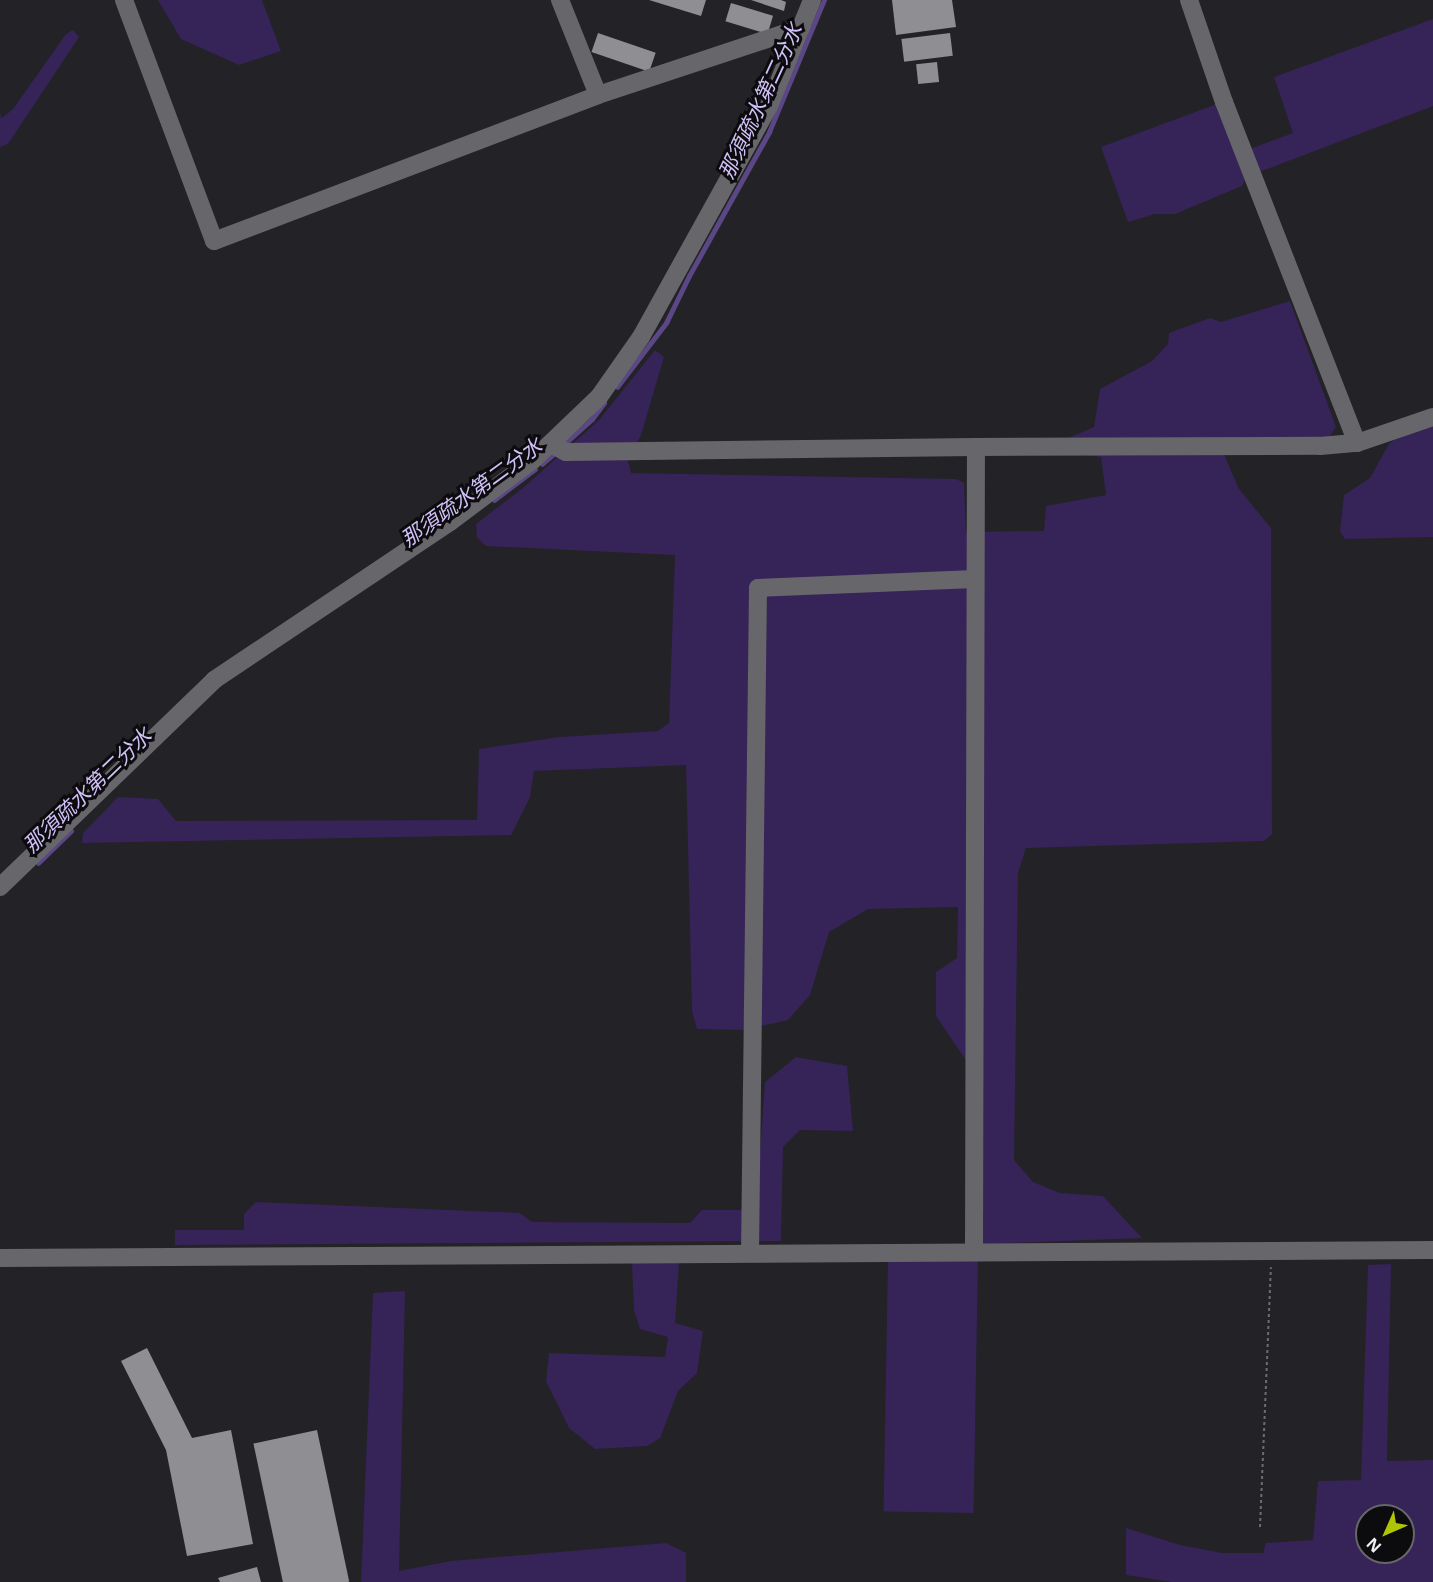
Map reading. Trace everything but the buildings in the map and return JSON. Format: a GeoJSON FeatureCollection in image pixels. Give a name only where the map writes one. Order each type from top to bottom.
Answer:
{"type":"FeatureCollection","features":[{"type":"Feature","properties":{"kind":"street"},"geometry":{"type":"LineString","coordinates":[[124,0],[214,241],[598,95],[801,28]]}},
{"type":"Feature","properties":{"kind":"street"},"geometry":{"type":"LineString","coordinates":[[560,0],[598,95]]}},
{"type":"Feature","properties":{"kind":"street"},"geometry":{"type":"LineString","coordinates":[[0,887],[214,680],[450,522],[551,444],[599,397],[641,337],[769,106],[812,0]]}},
{"type":"Feature","properties":{"kind":"street"},"geometry":{"type":"LineString","coordinates":[[1188,0],[1228,113],[1357,443]]}},
{"type":"Feature","properties":{"kind":"street"},"geometry":{"type":"LineString","coordinates":[[551,444],[566,452],[1320,446],[1357,443],[1433,417]]}},
{"type":"Feature","properties":{"kind":"street"},"geometry":{"type":"LineString","coordinates":[[974,1251],[976,447]]}},
{"type":"Feature","properties":{"kind":"street"},"geometry":{"type":"LineString","coordinates":[[750,1253],[758,588],[975,579]]}},
{"type":"Feature","properties":{"kind":"street"},"geometry":{"type":"LineString","coordinates":[[0,1258],[1433,1250]]}},
{"type":"Feature","properties":{"kind":"path"},"geometry":{"type":"LineString","coordinates":[[1260,1527],[1272,1250]]}},
{"type":"Feature","properties":{"kind":"shaded area"},"geometry":{"type":"Polygon","coordinates":[[[158,0],[262,0],[281,51],[239,65],[181,39],[158,0]]]}},
{"type":"Feature","properties":{"kind":"shaded area"},"geometry":{"type":"Polygon","coordinates":[[[1433,19],[1433,106],[1246,177],[1242,186],[1175,214],[1155,214],[1128,222],[1101,147],[1214,105],[1220,106],[1239,153],[1293,133],[1274,77],[1433,19]]]}},
{"type":"Feature","properties":{"kind":"shaded area"},"geometry":{"type":"Polygon","coordinates":[[[73,30],[79,37],[8,144],[0,147],[0,114],[2,118],[13,109],[66,34],[73,30]]]}},
{"type":"Feature","properties":{"kind":"shaded area"},"geometry":{"type":"Polygon","coordinates":[[[1290,301],[1336,427],[1328,439],[1219,443],[1239,489],[1271,528],[1272,834],[1264,841],[1026,848],[1018,873],[1014,1160],[1033,1182],[1060,1193],[1103,1196],[1142,1238],[980,1244],[970,1066],[936,1016],[936,972],[957,958],[958,907],[868,909],[829,932],[810,995],[788,1020],[745,1030],[697,1029],[692,1011],[686,765],[534,771],[530,797],[511,835],[82,843],[83,833],[118,797],[158,799],[176,821],[477,820],[479,749],[559,737],[658,731],[669,723],[675,555],[486,546],[477,538],[476,524],[523,488],[599,420],[655,350],[664,357],[641,435],[628,461],[631,473],[956,479],[964,483],[966,532],[1044,531],[1046,506],[1106,495],[1101,457],[1064,452],[1059,442],[1094,427],[1100,389],[1152,361],[1168,344],[1169,333],[1210,318],[1221,322],[1290,301]]]}},
{"type":"Feature","properties":{"kind":"shaded area"},"geometry":{"type":"Polygon","coordinates":[[[1433,423],[1433,537],[1345,539],[1340,531],[1344,495],[1370,478],[1389,444],[1400,434],[1433,423]]]}},
{"type":"Feature","properties":{"kind":"shaded area"},"geometry":{"type":"Polygon","coordinates":[[[796,1057],[847,1066],[853,1131],[800,1130],[783,1147],[781,1241],[175,1245],[175,1230],[244,1230],[244,1214],[256,1202],[520,1213],[532,1222],[690,1223],[702,1210],[756,1210],[765,1082],[796,1057]]]}},
{"type":"Feature","properties":{"kind":"shaded area"},"geometry":{"type":"Polygon","coordinates":[[[888,1256],[978,1258],[974,1513],[884,1511],[888,1256]]]}},
{"type":"Feature","properties":{"kind":"shaded area"},"geometry":{"type":"Polygon","coordinates":[[[632,1263],[679,1263],[675,1323],[703,1331],[697,1373],[678,1391],[660,1438],[647,1446],[595,1449],[569,1428],[546,1381],[549,1353],[665,1357],[668,1337],[640,1329],[634,1310],[632,1263]]]}},
{"type":"Feature","properties":{"kind":"shaded area"},"geometry":{"type":"Polygon","coordinates":[[[1391,1264],[1387,1461],[1433,1460],[1433,1582],[1172,1582],[1126,1575],[1126,1528],[1180,1545],[1222,1553],[1263,1553],[1266,1543],[1313,1540],[1318,1481],[1361,1480],[1368,1265],[1391,1264]]]}},
{"type":"Feature","properties":{"kind":"shaded area"},"geometry":{"type":"Polygon","coordinates":[[[405,1291],[399,1571],[451,1561],[666,1543],[686,1553],[686,1582],[361,1582],[373,1293],[405,1291]]]}},
{"type":"Feature","properties":{"kind":"waterway","name":"那須疏水第二分水"},"geometry":{"type":"LineString","coordinates":[[617,387],[666,323],[689,276],[769,132],[824,0]]}},
{"type":"Feature","properties":{"kind":"waterway","name":"那須疏水第二分水"},"geometry":{"type":"LineString","coordinates":[[562,446],[592,419],[604,403]]}},
{"type":"Feature","properties":{"kind":"waterway","name":"那須疏水第二分水"},"geometry":{"type":"LineString","coordinates":[[542,464],[556,452]]}},
{"type":"Feature","properties":{"kind":"waterway","name":"那須疏水第二分水"},"geometry":{"type":"LineString","coordinates":[[494,500],[535,469]]}},
{"type":"Feature","properties":{"kind":"waterway","name":"那須疏水第二分水"},"geometry":{"type":"LineString","coordinates":[[38,863],[71,831]]}}]}
